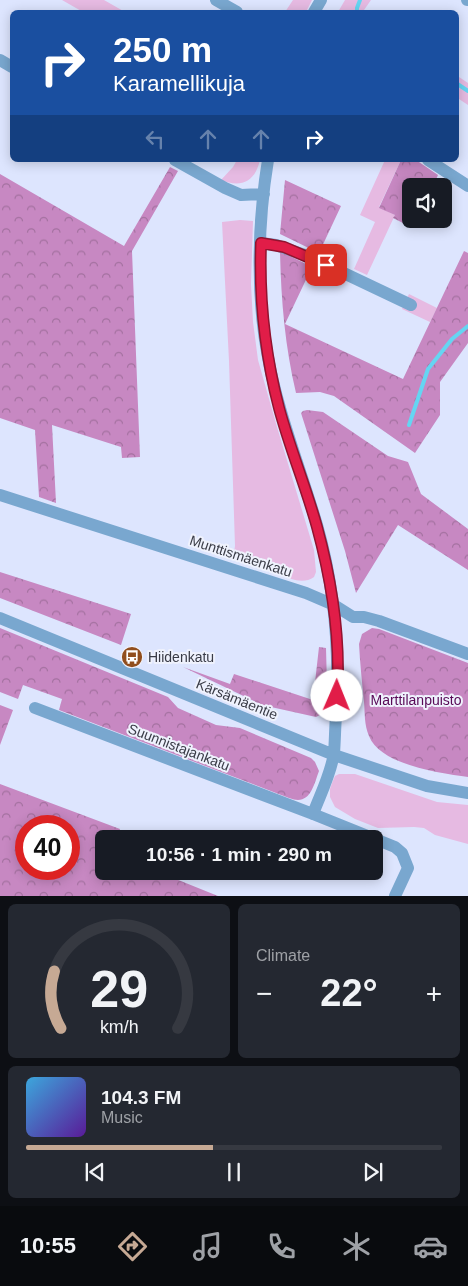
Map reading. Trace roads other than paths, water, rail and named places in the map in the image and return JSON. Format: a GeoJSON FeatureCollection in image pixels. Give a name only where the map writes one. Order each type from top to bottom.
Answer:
{"type":"FeatureCollection","features":[{"type":"Feature","properties":{"kind":"street"},"geometry":{"type":"LineString","coordinates":[[216,0],[234,10]]}},
{"type":"Feature","properties":{"kind":"street"},"geometry":{"type":"LineString","coordinates":[[178,162],[224,188],[241,195],[264,194]]}},
{"type":"Feature","properties":{"kind":"street"},"geometry":{"type":"LineString","coordinates":[[268,162],[261,243],[260,299],[267,352],[279,409],[317,526],[329,573],[334,605],[338,679],[334,754],[313,814]]}},
{"type":"Feature","properties":{"kind":"street"},"geometry":{"type":"LineString","coordinates":[[431,162],[468,186]]}},
{"type":"Feature","properties":{"kind":"street"},"geometry":{"type":"LineString","coordinates":[[261,243],[276,244],[310,257],[412,305]]}},
{"type":"Feature","properties":{"kind":"street","name":"Munttismäenkatu"},"geometry":{"type":"LineString","coordinates":[[0,495],[306,593],[334,605],[353,617],[364,617],[379,621],[468,654]]}},
{"type":"Feature","properties":{"kind":"street","name":"Kärsämäentie"},"geometry":{"type":"LineString","coordinates":[[0,618],[334,754],[427,786],[468,793]]}},
{"type":"Feature","properties":{"kind":"street","name":"Suunnistajankatu"},"geometry":{"type":"LineString","coordinates":[[35,708],[395,847],[406,858],[408,868],[395,896]]}},
{"type":"Feature","properties":{"kind":"waterway"},"geometry":{"type":"LineString","coordinates":[[357,10],[360,0]]}},
{"type":"Feature","properties":{"kind":"waterway"},"geometry":{"type":"LineString","coordinates":[[459,85],[468,91]]}},
{"type":"Feature","properties":{"kind":"waterway"},"geometry":{"type":"LineString","coordinates":[[409,425],[428,369],[452,339],[468,326]]}},
{"type":"Feature","properties":{"kind":"place","name":"Hiidenkatu"},"geometry":{"type":"Point","coordinates":[132,657]}},
{"type":"Feature","properties":{"kind":"park label","name":"Marttilanpuisto"},"geometry":{"type":"Point","coordinates":[416,700]}}]}
